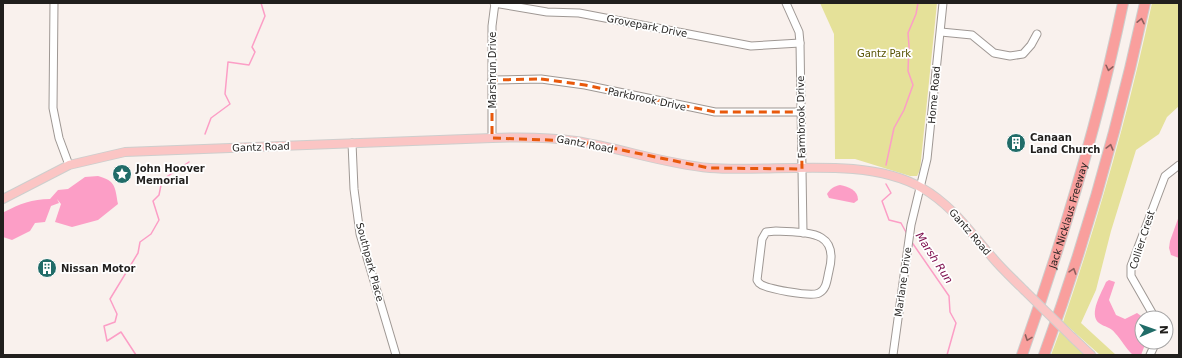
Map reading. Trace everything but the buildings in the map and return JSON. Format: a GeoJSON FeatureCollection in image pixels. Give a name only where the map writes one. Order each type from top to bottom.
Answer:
{"type":"FeatureCollection","features":[{"type":"Feature","properties":{"kind":"highway","name":"Jack Nicklaus Freeway"},"geometry":{"type":"LineString","coordinates":[[1022,355],[1046,289],[1078,188],[1107,78],[1123,3]]}},
{"type":"Feature","properties":{"kind":"highway"},"geometry":{"type":"LineString","coordinates":[[1044,355],[1062,309],[1098,194],[1129,74],[1145,3]]}},
{"type":"Feature","properties":{"kind":"main road","name":"Gantz Road"},"geometry":{"type":"LineString","coordinates":[[3,199],[13,195],[40,178],[69,164],[125,152],[492,138],[533,137],[562,139],[709,168],[840,168],[872,171],[921,187],[957,215],[993,259],[1091,355]]}},
{"type":"Feature","properties":{"kind":"main road","name":"Gantz Road"},"geometry":{"type":"LineString","coordinates":[[3,204],[12,198],[13,195]]}},
{"type":"Feature","properties":{"kind":"street"},"geometry":{"type":"LineString","coordinates":[[54,3],[53,108],[59,138],[69,164]]}},
{"type":"Feature","properties":{"kind":"street","name":"Grovepark Drive"},"geometry":{"type":"LineString","coordinates":[[495,3],[546,12],[579,13],[751,46],[800,43]]}},
{"type":"Feature","properties":{"kind":"street","name":"Marshrun Drive"},"geometry":{"type":"LineString","coordinates":[[492,138],[492,26],[495,3]]}},
{"type":"Feature","properties":{"kind":"street","name":"Farmbrook Drive"},"geometry":{"type":"LineString","coordinates":[[786,3],[799,32],[800,43],[803,233]]}},
{"type":"Feature","properties":{"kind":"street","name":"Home Road"},"geometry":{"type":"LineString","coordinates":[[921,187],[930,138],[943,3]]}},
{"type":"Feature","properties":{"kind":"street"},"geometry":{"type":"LineString","coordinates":[[940,32],[972,35],[994,53],[1010,56],[1023,54],[1038,34]]}},
{"type":"Feature","properties":{"kind":"street","name":"Parkbrook Drive"},"geometry":{"type":"LineString","coordinates":[[492,80],[540,79],[584,85],[715,112],[801,112]]}},
{"type":"Feature","properties":{"kind":"street","name":"Southpark Place"},"geometry":{"type":"LineString","coordinates":[[352,143],[354,188],[360,234],[396,355]]}},
{"type":"Feature","properties":{"kind":"street","name":"Collier Crest"},"geometry":{"type":"LineString","coordinates":[[1150,310],[1131,276],[1131,266],[1165,176],[1179,165]]}},
{"type":"Feature","properties":{"kind":"street","name":"Marlane Drive"},"geometry":{"type":"LineString","coordinates":[[895,355],[909,236],[921,187]]}},
{"type":"Feature","properties":{"kind":"street"},"geometry":{"type":"LineString","coordinates":[[766,232],[803,233],[822,237],[827,240],[830,246],[831,267],[826,285],[820,292],[815,294],[791,292],[767,287],[758,283],[757,280],[762,239],[766,232]]}},
{"type":"Feature","properties":{"kind":"highlighted area"},"geometry":{"type":"Polygon","coordinates":[[[541,79],[585,85],[715,112],[801,112],[802,169],[709,168],[578,141],[492,138],[492,80],[541,79]]]}},
{"type":"Feature","properties":{"kind":"green space","name":"Gantz Park"},"geometry":{"type":"Polygon","coordinates":[[[820,3],[937,3],[920,170],[917,176],[910,176],[855,159],[835,159],[834,34],[820,3]]]}},
{"type":"Feature","properties":{"kind":"green space"},"geometry":{"type":"Polygon","coordinates":[[[1152,3],[1179,3],[1179,106],[1167,117],[1159,134],[1136,150],[1111,231],[1096,290],[1081,323],[1116,355],[1100,355],[1063,322],[1089,243],[1112,164],[1152,3]]]}},
{"type":"Feature","properties":{"kind":"green space"},"geometry":{"type":"Polygon","coordinates":[[[1060,331],[1085,355],[1051,355],[1060,331]]]}},
{"type":"Feature","properties":{"kind":"shaded area"},"geometry":{"type":"Polygon","coordinates":[[[98,176],[108,180],[114,186],[118,204],[98,220],[72,227],[55,222],[61,204],[57,199],[59,203],[51,206],[45,222],[35,223],[30,231],[12,240],[3,237],[4,212],[26,202],[50,199],[58,190],[68,189],[85,177],[98,176]]]}},
{"type":"Feature","properties":{"kind":"shaded area"},"geometry":{"type":"Polygon","coordinates":[[[840,185],[855,191],[858,200],[854,203],[829,198],[827,194],[829,191],[840,185]]]}},
{"type":"Feature","properties":{"kind":"shaded area"},"geometry":{"type":"Polygon","coordinates":[[[1179,216],[1179,258],[1171,255],[1169,248],[1179,216]]]}},
{"type":"Feature","properties":{"kind":"shaded area"},"geometry":{"type":"Polygon","coordinates":[[[1109,280],[1115,282],[1109,300],[1116,315],[1125,319],[1134,314],[1134,350],[1143,350],[1141,355],[1133,355],[1113,331],[1099,323],[1096,319],[1095,309],[1106,282],[1109,280]]]}},
{"type":"Feature","properties":{"kind":"waterway"},"geometry":{"type":"LineString","coordinates":[[205,134],[211,118],[230,104],[225,94],[228,62],[249,65],[255,52],[252,47],[265,16],[261,3]]}},
{"type":"Feature","properties":{"kind":"waterway","name":"Marsh Run"},"geometry":{"type":"LineString","coordinates":[[886,165],[894,128],[904,110],[913,85],[908,71],[908,33],[916,14],[918,3]]}},
{"type":"Feature","properties":{"kind":"waterway"},"geometry":{"type":"LineString","coordinates":[[136,355],[121,332],[107,341],[104,326],[115,322],[117,314],[110,299],[138,253],[140,242],[151,234],[159,220],[153,201],[159,195],[162,180],[189,162]]}},
{"type":"Feature","properties":{"kind":"waterway","name":"Marsh Run"},"geometry":{"type":"LineString","coordinates":[[886,184],[891,193],[882,201],[889,220],[901,223],[907,234]]}},
{"type":"Feature","properties":{"kind":"waterway","name":"Marsh Run"},"geometry":{"type":"LineString","coordinates":[[911,241],[949,296],[950,312],[956,323],[947,355]]}},
{"type":"Feature","properties":{"kind":"place","name":"Canaan Land Church"},"geometry":{"type":"Point","coordinates":[1016,143]}},
{"type":"Feature","properties":{"kind":"place","name":"John Hoover Memorial"},"geometry":{"type":"Point","coordinates":[122,174]}},
{"type":"Feature","properties":{"kind":"place","name":"Nissan Motor"},"geometry":{"type":"Point","coordinates":[47,268]}}]}
